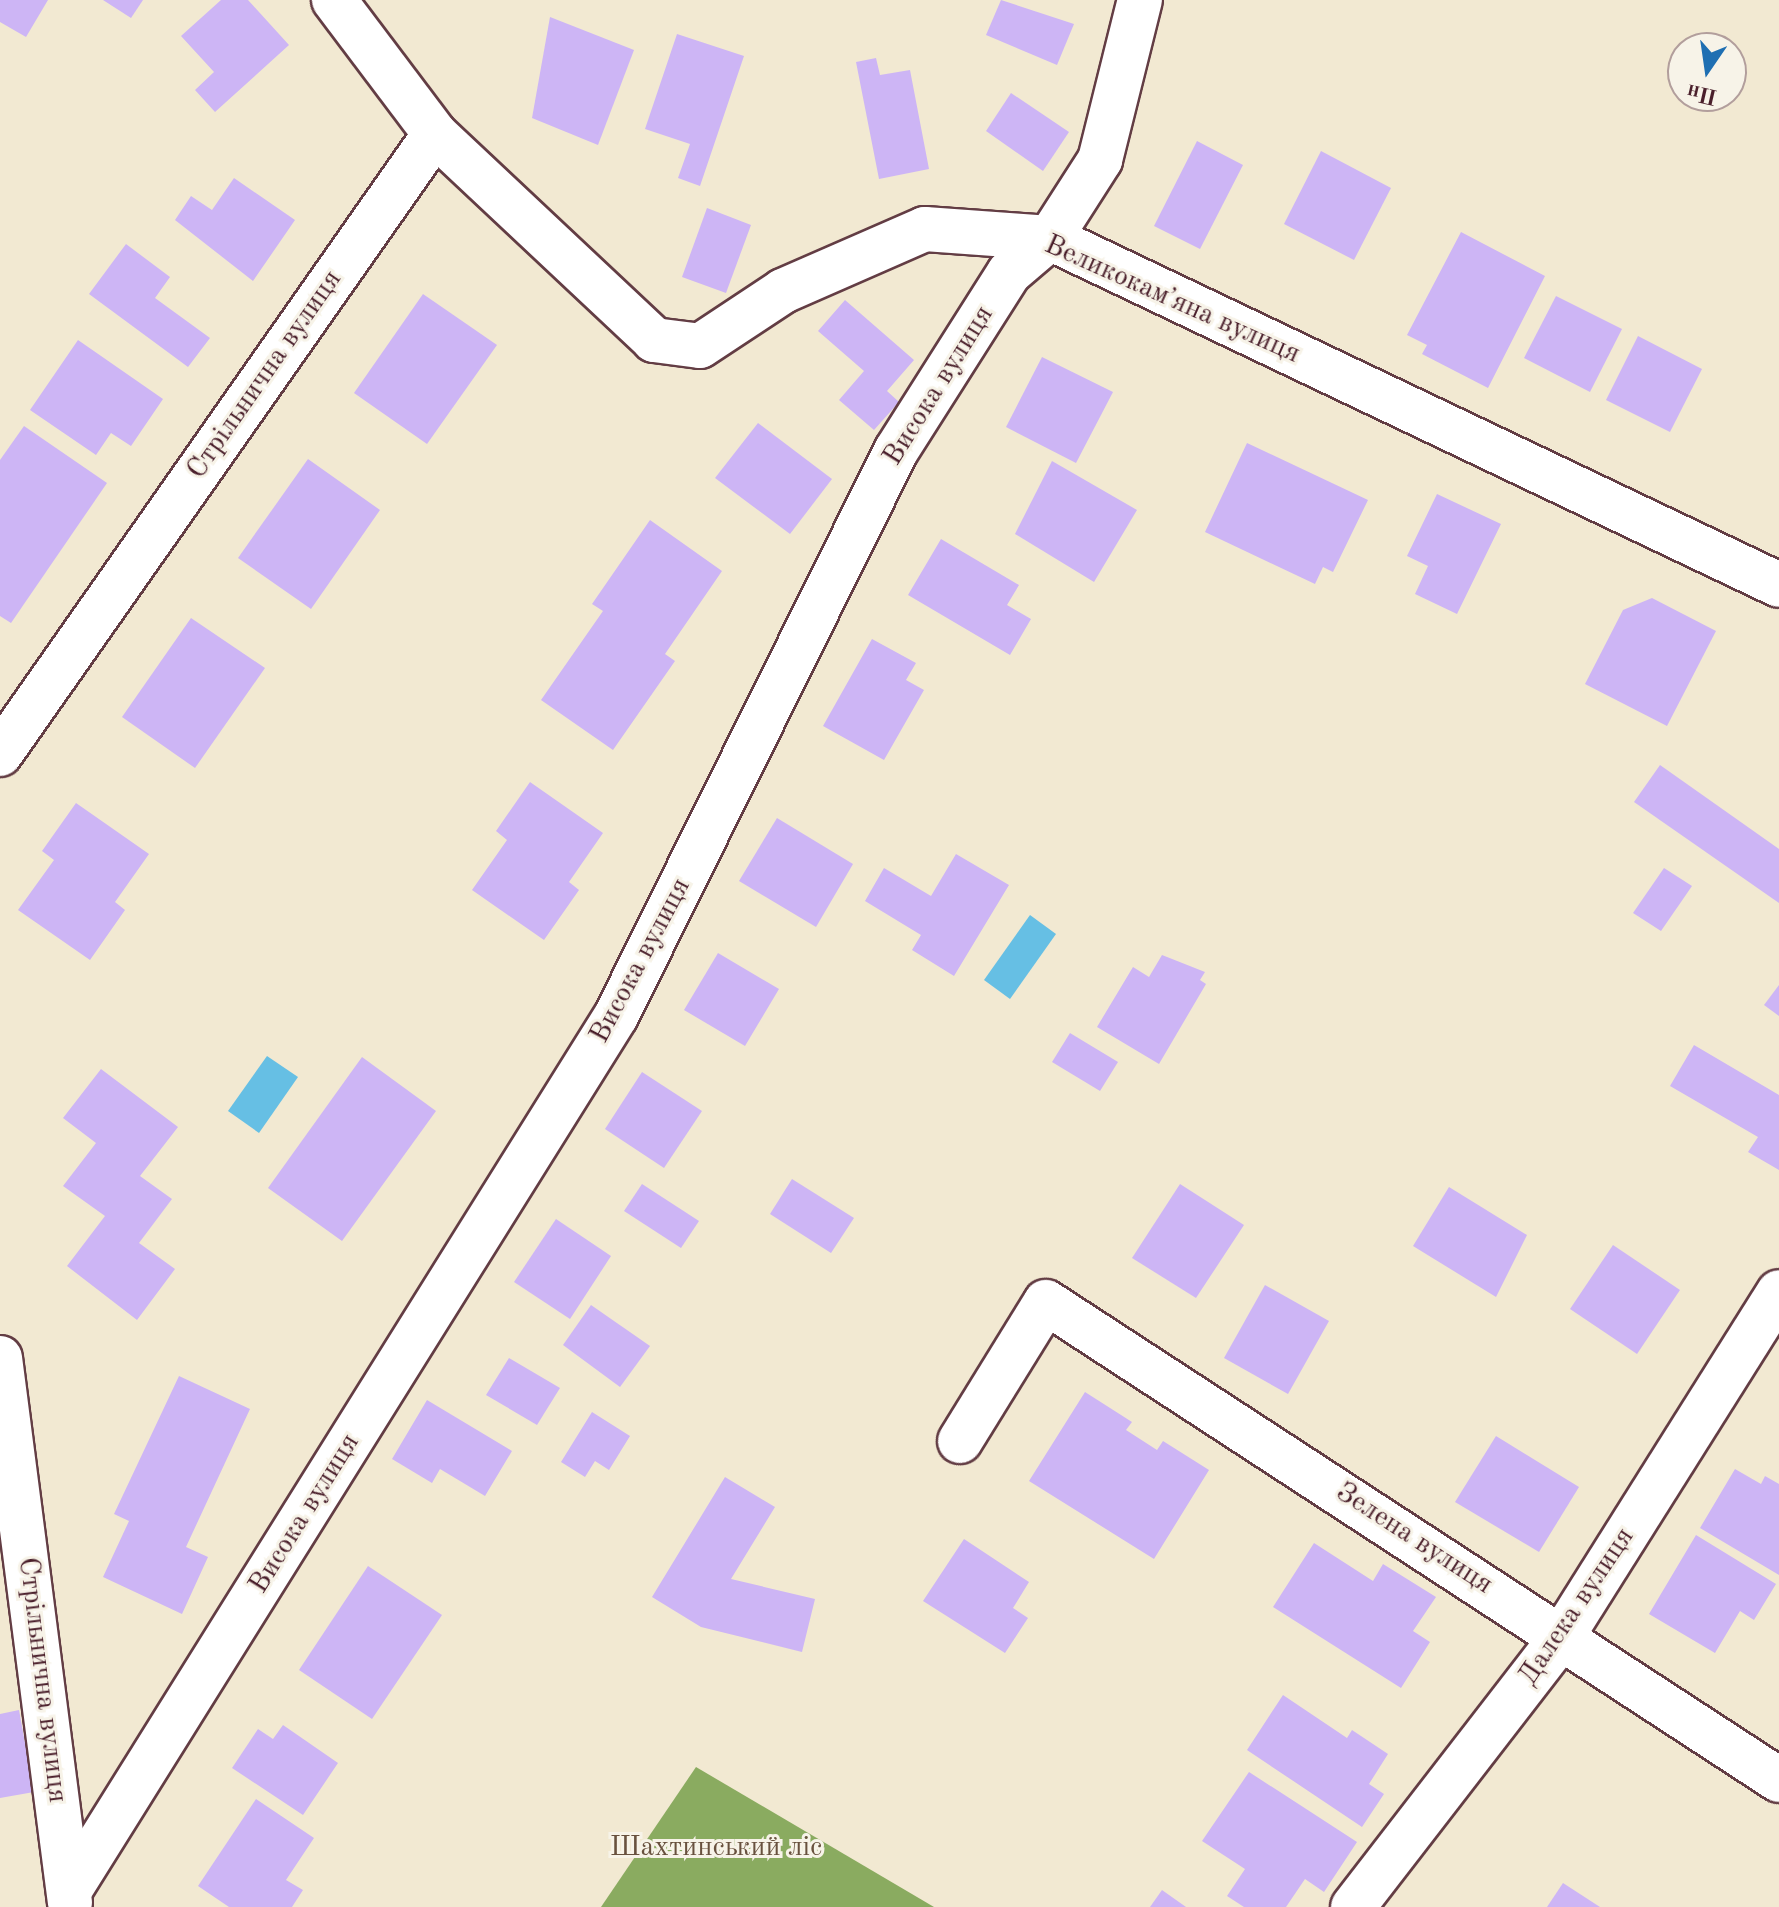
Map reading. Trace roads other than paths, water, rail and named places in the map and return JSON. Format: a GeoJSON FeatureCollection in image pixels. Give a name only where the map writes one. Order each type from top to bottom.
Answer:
{"type":"FeatureCollection","features":[{"type":"Feature","properties":{"kind":"street"},"geometry":{"type":"LineString","coordinates":[[334,0],[435,134]]}},
{"type":"Feature","properties":{"kind":"street","name":"Висока вулиця"},"geometry":{"type":"LineString","coordinates":[[70,1899],[616,1016],[896,451],[1009,273],[1050,238],[1100,160],[1140,0]]}},
{"type":"Feature","properties":{"kind":"street","name":"Великокамʼяна вулиця"},"geometry":{"type":"LineString","coordinates":[[435,134],[654,340],[700,346],[783,291],[925,229],[1050,238],[1779,585]]}},
{"type":"Feature","properties":{"kind":"street","name":"Стрільнична вулиця"},"geometry":{"type":"LineString","coordinates":[[0,754],[435,134]]}},
{"type":"Feature","properties":{"kind":"street","name":"Далека вулиця"},"geometry":{"type":"LineString","coordinates":[[1353,1907],[1563,1635],[1779,1292]]}},
{"type":"Feature","properties":{"kind":"street","name":"Зелена вулиця"},"geometry":{"type":"LineString","coordinates":[[960,1441],[1046,1302],[1563,1635],[1779,1780]]}},
{"type":"Feature","properties":{"kind":"street","name":"Стрільнична вулиця"},"geometry":{"type":"LineString","coordinates":[[0,1358],[70,1899]]}},
{"type":"Feature","properties":{"kind":"water"},"geometry":{"type":"Polygon","coordinates":[[[1030,915],[1056,934],[1010,999],[984,980],[1030,915]]]}},
{"type":"Feature","properties":{"kind":"water"},"geometry":{"type":"Polygon","coordinates":[[[267,1056],[298,1077],[259,1133],[228,1111],[267,1056]]]}},
{"type":"Feature","properties":{"kind":"park label","name":"Шахтинський ліс"},"geometry":{"type":"Point","coordinates":[716,1848]}}]}
